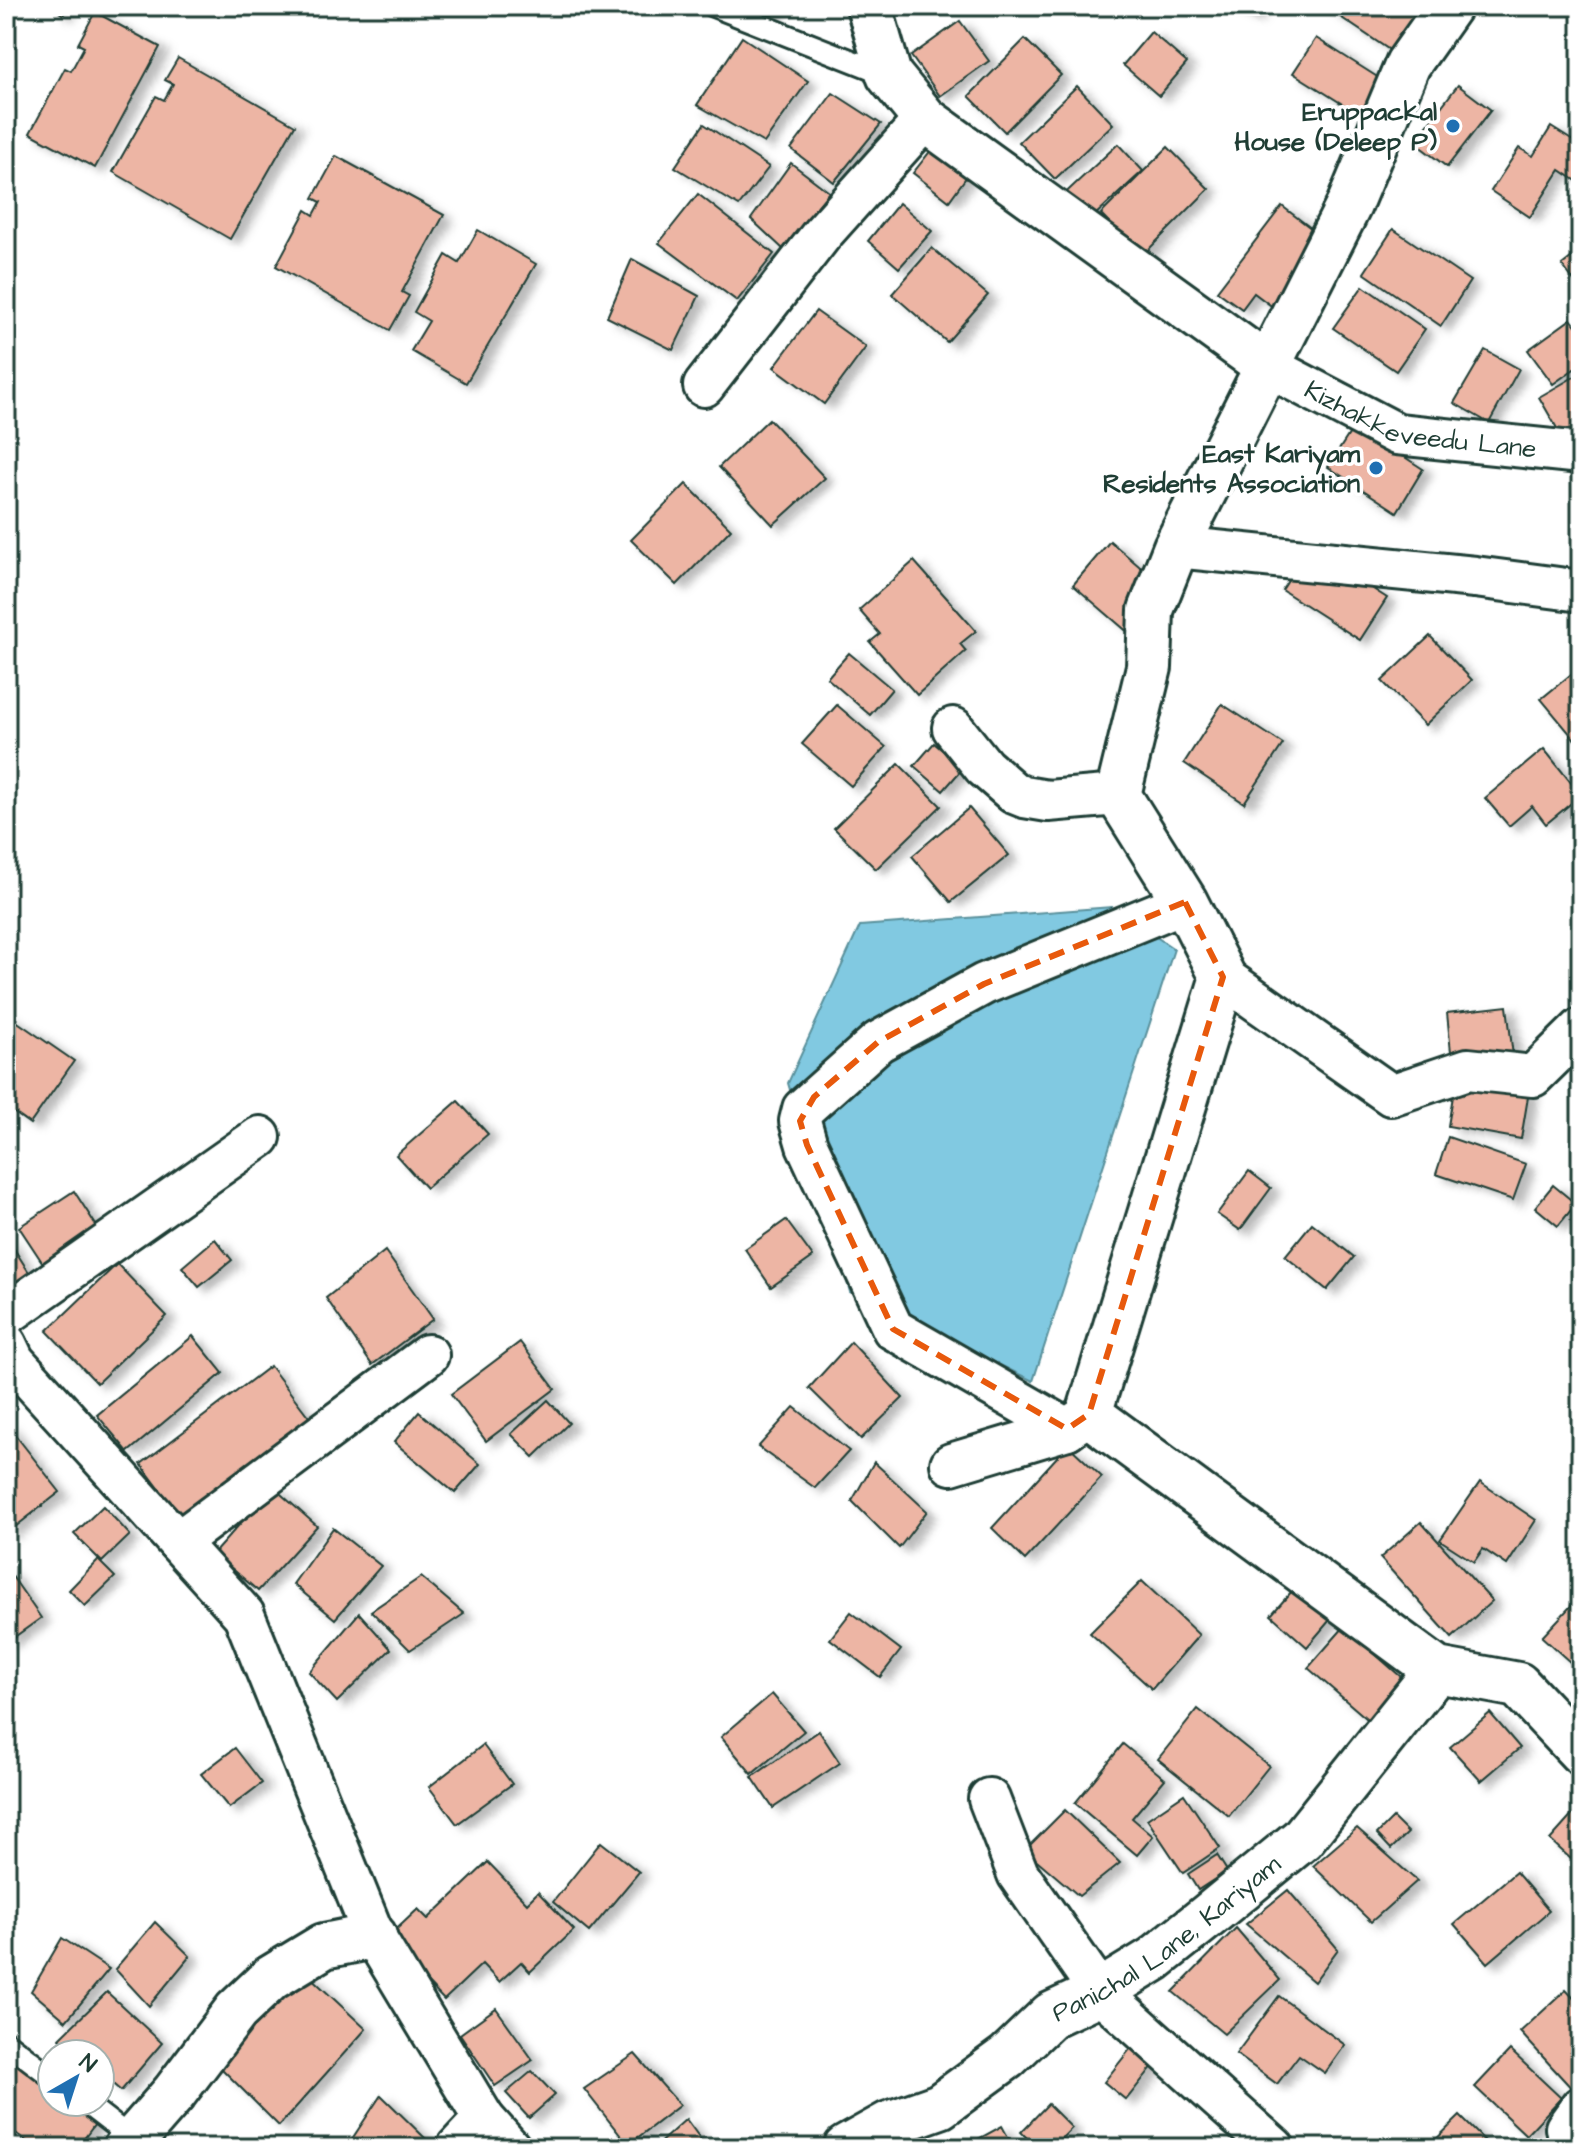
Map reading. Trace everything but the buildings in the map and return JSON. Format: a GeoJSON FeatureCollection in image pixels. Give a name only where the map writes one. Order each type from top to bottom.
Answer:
{"type":"FeatureCollection","features":[{"type":"Feature","properties":{"kind":"street"},"geometry":{"type":"LineString","coordinates":[[869,6],[889,75],[925,119],[1267,366]]}},
{"type":"Feature","properties":{"kind":"street"},"geometry":{"type":"LineString","coordinates":[[1449,6],[1408,64],[1349,205],[1176,547],[1151,610],[1149,667],[1118,795],[1185,902],[1223,977],[1391,1095],[1468,1069],[1533,1076],[1581,1029]]}},
{"type":"Feature","properties":{"kind":"street"},"geometry":{"type":"LineString","coordinates":[[704,386],[822,234],[925,119]]}},
{"type":"Feature","properties":{"kind":"street","name":"Kizhakkeveedu Lane"},"geometry":{"type":"LineString","coordinates":[[1267,366],[1397,434],[1581,453]]}},
{"type":"Feature","properties":{"kind":"street"},"geometry":{"type":"LineString","coordinates":[[1176,547],[1475,577],[1581,591]]}},
{"type":"Feature","properties":{"kind":"street"},"geometry":{"type":"LineString","coordinates":[[953,728],[984,767],[1014,793],[1048,801],[1118,795]]}},
{"type":"Feature","properties":{"kind":"street"},"geometry":{"type":"LineString","coordinates":[[1185,902],[984,984],[878,1042],[803,1109],[800,1121],[807,1145],[893,1329],[1078,1421],[1437,1670],[1518,1685],[1581,1752]]}},
{"type":"Feature","properties":{"kind":"street"},"geometry":{"type":"LineString","coordinates":[[1078,1421],[1223,977]]}},
{"type":"Feature","properties":{"kind":"street"},"geometry":{"type":"LineString","coordinates":[[6,1315],[260,1137]]}},
{"type":"Feature","properties":{"kind":"street"},"geometry":{"type":"LineString","coordinates":[[6,1344],[14,1361],[244,1615],[374,1936],[484,2119],[510,2148]]}},
{"type":"Feature","properties":{"kind":"street"},"geometry":{"type":"LineString","coordinates":[[178,1542],[428,1355]]}},
{"type":"Feature","properties":{"kind":"street"},"geometry":{"type":"LineString","coordinates":[[951,1464],[1078,1421]]}},
{"type":"Feature","properties":{"kind":"street","name":"Panichal Lane, Kariyam"},"geometry":{"type":"LineString","coordinates":[[846,2148],[889,2124],[940,2106],[1007,2057],[1051,2015],[1100,1992],[1154,1959],[1302,1839],[1437,1670]]}},
{"type":"Feature","properties":{"kind":"street"},"geometry":{"type":"LineString","coordinates":[[989,1799],[1018,1874],[1100,1992],[1274,2148]]}},
{"type":"Feature","properties":{"kind":"street"},"geometry":{"type":"LineString","coordinates":[[129,2144],[174,2093],[236,2011],[271,1978],[324,1946],[374,1936]]}},
{"type":"Feature","properties":{"kind":"street"},"geometry":{"type":"LineString","coordinates":[[457,2148],[484,2119]]}},
{"type":"Feature","properties":{"kind":"lane"},"geometry":{"type":"LineString","coordinates":[[713,6],[889,75]]}},
{"type":"Feature","properties":{"kind":"lane"},"geometry":{"type":"LineString","coordinates":[[6,2042],[36,2065]]}},
{"type":"Feature","properties":{"kind":"lane"},"geometry":{"type":"LineString","coordinates":[[101,2118],[129,2144]]}},
{"type":"Feature","properties":{"kind":"highlighted area"},"geometry":{"type":"Polygon","coordinates":[[[1185,902],[1223,977],[1089,1414],[1067,1429],[893,1329],[807,1145],[800,1121],[814,1097],[878,1042],[984,984],[1185,902]]]}},
{"type":"Feature","properties":{"kind":"water"},"geometry":{"type":"Polygon","coordinates":[[[1112,907],[1174,949],[1033,1381],[850,1292],[788,1083],[860,926],[1112,907]]]}},
{"type":"Feature","properties":{"kind":"place","name":"Eruppackal House (Deleep P)"},"geometry":{"type":"Point","coordinates":[1453,126]}},
{"type":"Feature","properties":{"kind":"place","name":"East Kariyam Residents Association"},"geometry":{"type":"Point","coordinates":[1376,468]}}]}
